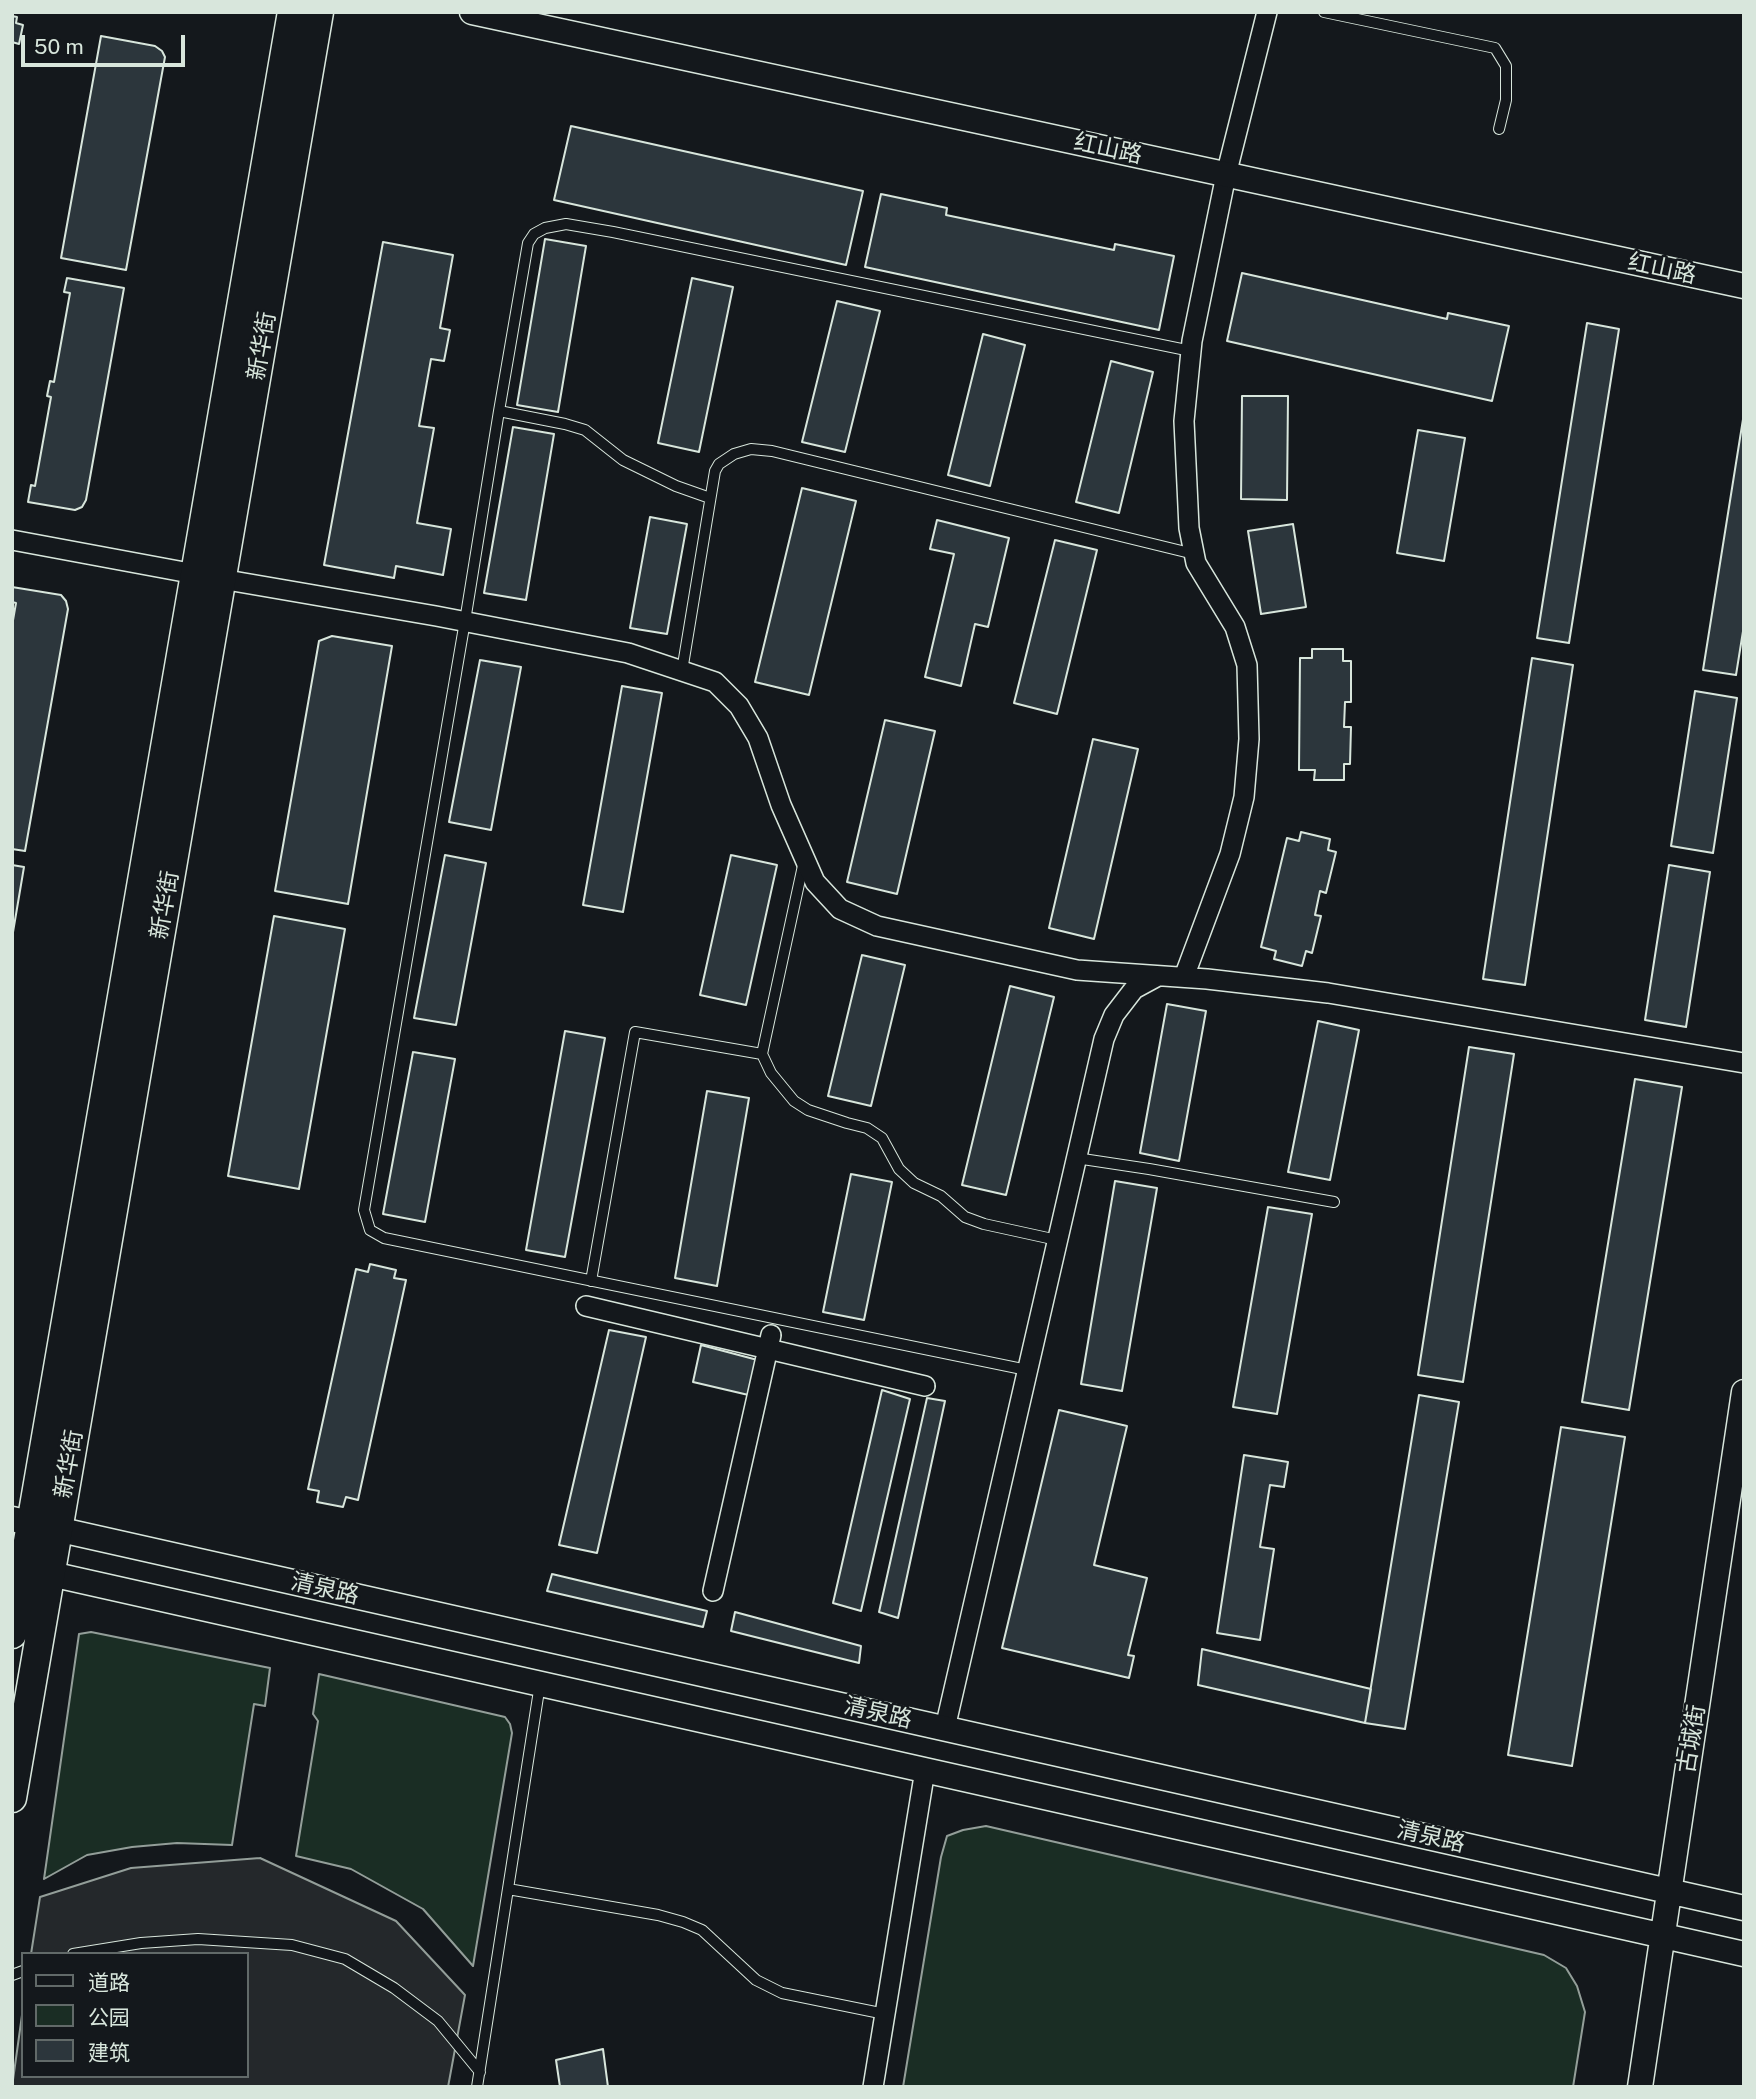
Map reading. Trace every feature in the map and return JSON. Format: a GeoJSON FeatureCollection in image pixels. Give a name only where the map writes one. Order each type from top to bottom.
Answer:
{"type":"FeatureCollection","features":[{"type":"Feature","properties":{"kind":"main road","name":"新华街"},"geometry":{"type":"LineString","coordinates":[[208,576],[292,12]]}},
{"type":"Feature","properties":{"kind":"main road","name":"新华街"},"geometry":{"type":"LineString","coordinates":[[12,1634],[18,1566],[34,1523],[208,576],[319,12]]}},
{"type":"Feature","properties":{"kind":"main road","name":"新华街"},"geometry":{"type":"LineString","coordinates":[[12,1798],[51,1574],[34,1523]]}},
{"type":"Feature","properties":{"kind":"street","name":"红山路"},"geometry":{"type":"LineString","coordinates":[[472,12],[1744,286]]}},
{"type":"Feature","properties":{"kind":"street"},"geometry":{"type":"LineString","coordinates":[[1184,977],[1230,854],[1244,797],[1249,739],[1247,665],[1235,627],[1196,563],[1194,554],[1189,528],[1184,421],[1191,351],[1226,175],[1267,12]]}},
{"type":"Feature","properties":{"kind":"street"},"geometry":{"type":"LineString","coordinates":[[12,540],[628,653],[715,682],[740,706],[758,738],[781,805],[816,882],[840,909],[877,926],[1077,970],[1184,977],[1328,993],[1744,1063]]}},
{"type":"Feature","properties":{"kind":"street"},"geometry":{"type":"LineString","coordinates":[[945,1728],[1104,1038],[1114,1015],[1134,989],[1158,976]]}},
{"type":"Feature","properties":{"kind":"street"},"geometry":{"type":"LineString","coordinates":[[586,1306],[770,1342],[925,1386]]}},
{"type":"Feature","properties":{"kind":"street"},"geometry":{"type":"LineString","coordinates":[[713,1591],[770,1342]]}},
{"type":"Feature","properties":{"kind":"street","name":"古城街"},"geometry":{"type":"LineString","coordinates":[[1640,2087],[1744,1392]]}},
{"type":"Feature","properties":{"kind":"street","name":"清泉路"},"geometry":{"type":"LineString","coordinates":[[34,1523],[1744,1908]]}},
{"type":"Feature","properties":{"kind":"street","name":"清泉路"},"geometry":{"type":"LineString","coordinates":[[18,1566],[1744,1954]]}},
{"type":"Feature","properties":{"kind":"street"},"geometry":{"type":"LineString","coordinates":[[873,2087],[925,1770]]}},
{"type":"Feature","properties":{"kind":"lane"},"geometry":{"type":"LineString","coordinates":[[1324,12],[1495,48],[1506,66],[1506,100],[1499,129]]}},
{"type":"Feature","properties":{"kind":"lane"},"geometry":{"type":"LineString","coordinates":[[1027,1370],[384,1238],[370,1230],[364,1210],[528,243],[534,234],[545,228],[566,224],[640,237],[1191,351]]}},
{"type":"Feature","properties":{"kind":"lane"},"geometry":{"type":"LineString","coordinates":[[499,411],[585,430],[623,460],[710,499]]}},
{"type":"Feature","properties":{"kind":"lane"},"geometry":{"type":"LineString","coordinates":[[682,671],[715,471],[719,464],[734,454],[751,449],[772,451],[1194,554]]}},
{"type":"Feature","properties":{"kind":"lane"},"geometry":{"type":"LineString","coordinates":[[805,858],[762,1054],[771,1073],[794,1101],[808,1110],[867,1128],[882,1138],[899,1169],[914,1183],[941,1196],[965,1217],[984,1224],[1058,1240]]}},
{"type":"Feature","properties":{"kind":"lane"},"geometry":{"type":"LineString","coordinates":[[591,1281],[635,1032],[762,1054]]}},
{"type":"Feature","properties":{"kind":"lane"},"geometry":{"type":"LineString","coordinates":[[1076,1158],[1334,1202]]}},
{"type":"Feature","properties":{"kind":"lane"},"geometry":{"type":"LineString","coordinates":[[478,2087],[540,1684]]}},
{"type":"Feature","properties":{"kind":"lane"},"geometry":{"type":"LineString","coordinates":[[508,1889],[658,1915],[683,1922],[702,1930],[757,1980],[782,1993],[885,2014]]}},
{"type":"Feature","properties":{"kind":"lane"},"geometry":{"type":"LineString","coordinates":[[85,1952],[141,1942],[198,1939],[292,1945],[345,1959],[394,1988],[438,2021],[480,2072]]}},
{"type":"Feature","properties":{"kind":"green space"},"geometry":{"type":"Polygon","coordinates":[[[91,1632],[270,1668],[265,1706],[254,1704],[232,1845],[177,1843],[87,1855],[44,1879],[79,1634],[91,1632]]]}},
{"type":"Feature","properties":{"kind":"green space"},"geometry":{"type":"Polygon","coordinates":[[[319,1674],[505,1717],[510,1724],[512,1733],[473,1966],[423,1909],[351,1869],[296,1856],[318,1721],[313,1714],[319,1674]]]}},
{"type":"Feature","properties":{"kind":"green space"},"geometry":{"type":"Polygon","coordinates":[[[986,1826],[1544,1955],[1566,1968],[1577,1986],[1585,2012],[1573,2087],[903,2087],[941,1857],[947,1836],[986,1826]]]}},
{"type":"Feature","properties":{"kind":"shaded area"},"geometry":{"type":"Polygon","coordinates":[[[260,1858],[396,1921],[465,1995],[448,2087],[12,2087],[21,2022],[21,2078],[248,2078],[248,1952],[31,1952],[40,1897],[131,1868],[260,1858]]]}},
{"type":"Feature","properties":{"kind":"building"},"geometry":{"type":"Polygon","coordinates":[[[12,16],[17,17],[16,23],[23,25],[19,44],[12,42],[12,16]]]}},
{"type":"Feature","properties":{"kind":"building"},"geometry":{"type":"Polygon","coordinates":[[[101,36],[155,46],[165,57],[126,270],[61,258],[101,36]]]}},
{"type":"Feature","properties":{"kind":"building"},"geometry":{"type":"Polygon","coordinates":[[[571,126],[863,191],[846,265],[554,200],[571,126]]]}},
{"type":"Feature","properties":{"kind":"building"},"geometry":{"type":"Polygon","coordinates":[[[881,194],[947,208],[946,215],[1114,250],[1115,244],[1174,256],[1159,330],[865,267],[881,194]]]}},
{"type":"Feature","properties":{"kind":"building"},"geometry":{"type":"Polygon","coordinates":[[[545,239],[586,246],[558,412],[517,405],[545,239]]]}},
{"type":"Feature","properties":{"kind":"building"},"geometry":{"type":"Polygon","coordinates":[[[383,242],[453,255],[440,328],[450,330],[444,361],[431,359],[419,426],[434,428],[417,523],[451,529],[443,575],[396,566],[394,578],[324,565],[383,242]]]}},
{"type":"Feature","properties":{"kind":"building"},"geometry":{"type":"Polygon","coordinates":[[[1242,273],[1447,319],[1448,313],[1509,326],[1492,401],[1227,341],[1242,273]]]}},
{"type":"Feature","properties":{"kind":"building"},"geometry":{"type":"Polygon","coordinates":[[[67,278],[124,288],[86,500],[82,507],[75,510],[28,502],[31,485],[35,486],[51,397],[47,396],[50,381],[54,382],[70,293],[64,292],[67,278]]]}},
{"type":"Feature","properties":{"kind":"building"},"geometry":{"type":"Polygon","coordinates":[[[692,278],[733,287],[699,452],[658,443],[692,278]]]}},
{"type":"Feature","properties":{"kind":"building"},"geometry":{"type":"Polygon","coordinates":[[[837,301],[880,311],[845,452],[802,442],[837,301]]]}},
{"type":"Feature","properties":{"kind":"building"},"geometry":{"type":"Polygon","coordinates":[[[1587,323],[1619,329],[1569,643],[1537,638],[1587,323]]]}},
{"type":"Feature","properties":{"kind":"building"},"geometry":{"type":"Polygon","coordinates":[[[983,334],[1025,345],[990,486],[948,475],[983,334]]]}},
{"type":"Feature","properties":{"kind":"building"},"geometry":{"type":"Polygon","coordinates":[[[1111,361],[1153,372],[1119,513],[1076,502],[1111,361]]]}},
{"type":"Feature","properties":{"kind":"building"},"geometry":{"type":"Polygon","coordinates":[[[1242,396],[1288,396],[1287,500],[1241,499],[1242,396]]]}},
{"type":"Feature","properties":{"kind":"building"},"geometry":{"type":"Polygon","coordinates":[[[1744,413],[1744,625],[1736,675],[1703,670],[1744,413]]]}},
{"type":"Feature","properties":{"kind":"building"},"geometry":{"type":"Polygon","coordinates":[[[513,427],[554,434],[526,600],[484,593],[513,427]]]}},
{"type":"Feature","properties":{"kind":"building"},"geometry":{"type":"Polygon","coordinates":[[[1418,430],[1465,438],[1444,561],[1397,553],[1418,430]]]}},
{"type":"Feature","properties":{"kind":"building"},"geometry":{"type":"Polygon","coordinates":[[[802,488],[856,501],[809,695],[755,682],[802,488]]]}},
{"type":"Feature","properties":{"kind":"building"},"geometry":{"type":"Polygon","coordinates":[[[650,517],[687,524],[667,634],[630,628],[650,517]]]}},
{"type":"Feature","properties":{"kind":"building"},"geometry":{"type":"Polygon","coordinates":[[[937,520],[1009,538],[988,627],[975,624],[961,686],[925,677],[954,554],[930,549],[937,520]]]}},
{"type":"Feature","properties":{"kind":"building"},"geometry":{"type":"Polygon","coordinates":[[[1293,524],[1306,607],[1261,614],[1248,531],[1293,524]]]}},
{"type":"Feature","properties":{"kind":"building"},"geometry":{"type":"Polygon","coordinates":[[[1055,540],[1097,550],[1057,714],[1014,703],[1055,540]]]}},
{"type":"Feature","properties":{"kind":"building"},"geometry":{"type":"Polygon","coordinates":[[[12,587],[61,595],[68,609],[25,851],[12,849],[12,626],[16,603],[12,602],[12,587]]]}},
{"type":"Feature","properties":{"kind":"building"},"geometry":{"type":"Polygon","coordinates":[[[332,636],[392,646],[348,904],[275,891],[319,641],[332,636]]]}},
{"type":"Feature","properties":{"kind":"building"},"geometry":{"type":"Polygon","coordinates":[[[1312,649],[1343,649],[1343,661],[1351,661],[1351,702],[1345,702],[1344,727],[1351,727],[1350,764],[1344,764],[1344,780],[1314,780],[1315,770],[1299,770],[1300,658],[1312,658],[1312,649]]]}},
{"type":"Feature","properties":{"kind":"building"},"geometry":{"type":"Polygon","coordinates":[[[1532,658],[1573,665],[1525,985],[1483,979],[1532,658]]]}},
{"type":"Feature","properties":{"kind":"building"},"geometry":{"type":"Polygon","coordinates":[[[480,660],[521,667],[491,830],[449,822],[480,660]]]}},
{"type":"Feature","properties":{"kind":"building"},"geometry":{"type":"Polygon","coordinates":[[[622,686],[662,693],[623,912],[583,905],[622,686]]]}},
{"type":"Feature","properties":{"kind":"building"},"geometry":{"type":"Polygon","coordinates":[[[1695,691],[1737,698],[1713,853],[1671,846],[1695,691]]]}},
{"type":"Feature","properties":{"kind":"building"},"geometry":{"type":"Polygon","coordinates":[[[885,720],[935,731],[897,894],[847,882],[885,720]]]}},
{"type":"Feature","properties":{"kind":"building"},"geometry":{"type":"Polygon","coordinates":[[[1093,739],[1138,749],[1094,939],[1049,928],[1093,739]]]}},
{"type":"Feature","properties":{"kind":"building"},"geometry":{"type":"Polygon","coordinates":[[[1301,832],[1330,839],[1328,850],[1336,852],[1326,893],[1320,891],[1315,915],[1321,916],[1312,953],[1306,951],[1302,966],[1274,959],[1276,951],[1261,947],[1287,838],[1299,841],[1301,832]]]}},
{"type":"Feature","properties":{"kind":"building"},"geometry":{"type":"Polygon","coordinates":[[[445,855],[486,863],[456,1025],[414,1018],[445,855]]]}},
{"type":"Feature","properties":{"kind":"building"},"geometry":{"type":"Polygon","coordinates":[[[731,855],[777,865],[746,1005],[700,995],[731,855]]]}},
{"type":"Feature","properties":{"kind":"building"},"geometry":{"type":"Polygon","coordinates":[[[12,865],[24,867],[12,938],[12,865]]]}},
{"type":"Feature","properties":{"kind":"building"},"geometry":{"type":"Polygon","coordinates":[[[1669,865],[1710,872],[1686,1027],[1645,1020],[1669,865]]]}},
{"type":"Feature","properties":{"kind":"building"},"geometry":{"type":"Polygon","coordinates":[[[274,916],[345,929],[299,1189],[228,1176],[274,916]]]}},
{"type":"Feature","properties":{"kind":"building"},"geometry":{"type":"Polygon","coordinates":[[[862,955],[905,965],[871,1106],[828,1096],[862,955]]]}},
{"type":"Feature","properties":{"kind":"building"},"geometry":{"type":"Polygon","coordinates":[[[1010,986],[1054,997],[1006,1195],[962,1185],[1010,986]]]}},
{"type":"Feature","properties":{"kind":"building"},"geometry":{"type":"Polygon","coordinates":[[[1167,1004],[1206,1011],[1179,1161],[1140,1153],[1167,1004]]]}},
{"type":"Feature","properties":{"kind":"building"},"geometry":{"type":"Polygon","coordinates":[[[1318,1021],[1359,1030],[1330,1180],[1288,1172],[1318,1021]]]}},
{"type":"Feature","properties":{"kind":"building"},"geometry":{"type":"Polygon","coordinates":[[[565,1031],[605,1038],[565,1257],[526,1250],[565,1031]]]}},
{"type":"Feature","properties":{"kind":"building"},"geometry":{"type":"Polygon","coordinates":[[[1469,1047],[1514,1054],[1463,1382],[1418,1375],[1469,1047]]]}},
{"type":"Feature","properties":{"kind":"building"},"geometry":{"type":"Polygon","coordinates":[[[413,1052],[455,1059],[425,1222],[383,1214],[413,1052]]]}},
{"type":"Feature","properties":{"kind":"building"},"geometry":{"type":"Polygon","coordinates":[[[1635,1079],[1682,1087],[1629,1410],[1582,1402],[1635,1079]]]}},
{"type":"Feature","properties":{"kind":"building"},"geometry":{"type":"Polygon","coordinates":[[[707,1091],[749,1098],[717,1286],[675,1278],[707,1091]]]}},
{"type":"Feature","properties":{"kind":"building"},"geometry":{"type":"Polygon","coordinates":[[[851,1174],[892,1182],[864,1320],[823,1312],[851,1174]]]}},
{"type":"Feature","properties":{"kind":"building"},"geometry":{"type":"Polygon","coordinates":[[[1115,1181],[1157,1188],[1122,1391],[1081,1384],[1115,1181]]]}},
{"type":"Feature","properties":{"kind":"building"},"geometry":{"type":"Polygon","coordinates":[[[1268,1207],[1312,1214],[1277,1414],[1233,1407],[1268,1207]]]}},
{"type":"Feature","properties":{"kind":"building"},"geometry":{"type":"Polygon","coordinates":[[[370,1264],[396,1270],[394,1278],[406,1280],[358,1500],[346,1497],[343,1507],[317,1502],[319,1491],[308,1489],[356,1269],[368,1272],[370,1264]]]}},
{"type":"Feature","properties":{"kind":"building"},"geometry":{"type":"Polygon","coordinates":[[[609,1330],[646,1337],[597,1553],[559,1545],[609,1330]]]}},
{"type":"Feature","properties":{"kind":"building"},"geometry":{"type":"Polygon","coordinates":[[[701,1345],[765,1362],[757,1397],[693,1382],[701,1345]]]}},
{"type":"Feature","properties":{"kind":"building"},"geometry":{"type":"Polygon","coordinates":[[[882,1390],[910,1399],[861,1611],[833,1603],[882,1390]]]}},
{"type":"Feature","properties":{"kind":"building"},"geometry":{"type":"Polygon","coordinates":[[[1419,1395],[1459,1402],[1405,1729],[1365,1723],[1419,1395]]]}},
{"type":"Feature","properties":{"kind":"building"},"geometry":{"type":"Polygon","coordinates":[[[927,1398],[945,1401],[898,1618],[879,1612],[927,1398]]]}},
{"type":"Feature","properties":{"kind":"building"},"geometry":{"type":"Polygon","coordinates":[[[1059,1410],[1127,1426],[1094,1565],[1147,1578],[1128,1655],[1134,1656],[1129,1678],[1002,1648],[1059,1410]]]}},
{"type":"Feature","properties":{"kind":"building"},"geometry":{"type":"Polygon","coordinates":[[[1561,1427],[1625,1437],[1572,1766],[1508,1755],[1561,1427]]]}},
{"type":"Feature","properties":{"kind":"building"},"geometry":{"type":"Polygon","coordinates":[[[1244,1455],[1288,1462],[1284,1487],[1270,1485],[1260,1547],[1274,1549],[1260,1640],[1217,1633],[1244,1455]]]}},
{"type":"Feature","properties":{"kind":"building"},"geometry":{"type":"Polygon","coordinates":[[[552,1574],[707,1611],[703,1627],[547,1591],[552,1574]]]}},
{"type":"Feature","properties":{"kind":"building"},"geometry":{"type":"Polygon","coordinates":[[[735,1612],[861,1646],[859,1663],[731,1631],[735,1612]]]}},
{"type":"Feature","properties":{"kind":"building"},"geometry":{"type":"Polygon","coordinates":[[[1202,1649],[1371,1689],[1365,1723],[1198,1685],[1202,1649]]]}},
{"type":"Feature","properties":{"kind":"building"},"geometry":{"type":"Polygon","coordinates":[[[603,2049],[608,2087],[560,2087],[556,2060],[603,2049]]]}}]}
